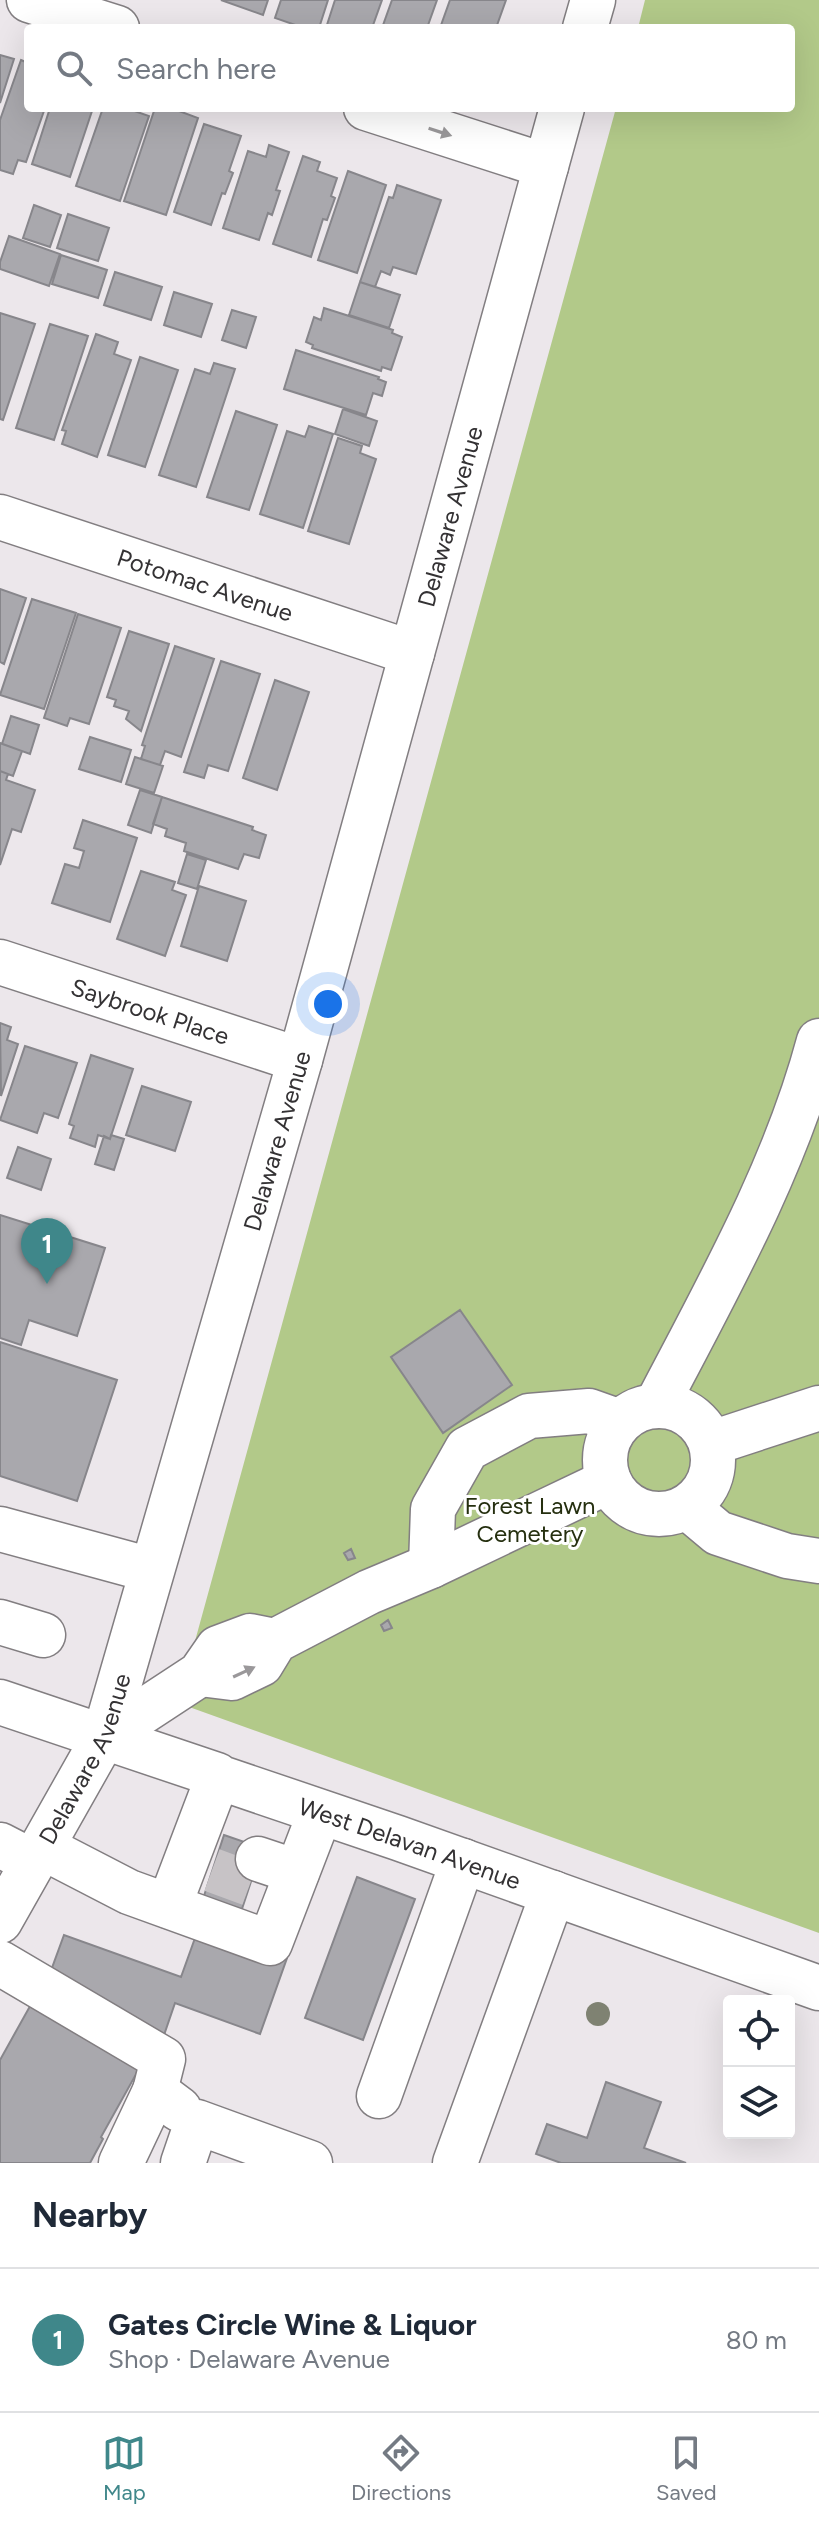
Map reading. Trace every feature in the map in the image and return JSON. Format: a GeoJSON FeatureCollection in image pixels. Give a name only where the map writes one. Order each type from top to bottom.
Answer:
{"type":"FeatureCollection","features":[{"type":"Feature","properties":{"kind":"street"},"geometry":{"type":"LineString","coordinates":[[29,0],[104,24]]}},
{"type":"Feature","properties":{"kind":"street"},"geometry":{"type":"LineString","coordinates":[[586,24],[593,0]]}},
{"type":"Feature","properties":{"kind":"street"},"geometry":{"type":"LineString","coordinates":[[378,112],[546,166]]}},
{"type":"Feature","properties":{"kind":"street","name":"Delaware Avenue"},"geometry":{"type":"LineString","coordinates":[[0,1921],[25,1851],[104,1737],[300,1060],[561,112]]}},
{"type":"Feature","properties":{"kind":"street","name":"Potomac Avenue"},"geometry":{"type":"LineString","coordinates":[[0,517],[412,653]]}},
{"type":"Feature","properties":{"kind":"street","name":"Saybrook Place"},"geometry":{"type":"LineString","coordinates":[[0,962],[300,1060]]}},
{"type":"Feature","properties":{"kind":"street"},"geometry":{"type":"LineString","coordinates":[[431,1566],[433,1509],[467,1449],[529,1416],[589,1411],[638,1414],[684,1412],[699,1423],[712,1443],[713,1468],[702,1494],[687,1507],[670,1513],[650,1514],[634,1508],[619,1497],[609,1481],[605,1455],[610,1437],[638,1414],[741,1245],[807,1086],[819,1041]]}},
{"type":"Feature","properties":{"kind":"street"},"geometry":{"type":"LineString","coordinates":[[712,1443],[819,1408]]}},
{"type":"Feature","properties":{"kind":"street"},"geometry":{"type":"LineString","coordinates":[[104,1737],[200,1674],[218,1648],[250,1636],[275,1641],[369,1592],[431,1566],[609,1481]]}},
{"type":"Feature","properties":{"kind":"street"},"geometry":{"type":"LineString","coordinates":[[687,1507],[718,1533],[787,1556],[819,1561]]}},
{"type":"Feature","properties":{"kind":"street"},"geometry":{"type":"LineString","coordinates":[[0,1529],[151,1570]]}},
{"type":"Feature","properties":{"kind":"street"},"geometry":{"type":"LineString","coordinates":[[0,1622],[43,1635]]}},
{"type":"Feature","properties":{"kind":"street","name":"West Delavan Avenue"},"geometry":{"type":"LineString","coordinates":[[0,1702],[217,1775],[819,1988]]}},
{"type":"Feature","properties":{"kind":"street"},"geometry":{"type":"LineString","coordinates":[[25,1851],[270,1943],[238,1866],[218,1777]]}},
{"type":"Feature","properties":{"kind":"street"},"geometry":{"type":"LineString","coordinates":[[169,1906],[320,1813]]}},
{"type":"Feature","properties":{"kind":"street"},"geometry":{"type":"LineString","coordinates":[[379,2096],[463,1861]]}},
{"type":"Feature","properties":{"kind":"street"},"geometry":{"type":"LineString","coordinates":[[455,2163],[553,1893]]}},
{"type":"Feature","properties":{"kind":"street"},"geometry":{"type":"LineString","coordinates":[[0,1963],[163,2059],[155,2091],[121,2163]]}},
{"type":"Feature","properties":{"kind":"street"},"geometry":{"type":"LineString","coordinates":[[155,2091],[197,2122],[310,2163]]}},
{"type":"Feature","properties":{"kind":"street"},"geometry":{"type":"LineString","coordinates":[[183,2163],[197,2122]]}},
{"type":"Feature","properties":{"kind":"green space","name":"Forest Lawn Cemetery"},"geometry":{"type":"Polygon","coordinates":[[[645,0],[819,0],[819,1933],[178,1703],[615,112],[795,112],[795,24],[639,24],[645,0]]]}},
{"type":"Feature","properties":{"kind":"building"},"geometry":{"type":"Polygon","coordinates":[[[221,0],[268,0],[263,15],[221,0]]]}},
{"type":"Feature","properties":{"kind":"building"},"geometry":{"type":"Polygon","coordinates":[[[281,0],[328,0],[320,24],[292,24],[275,18],[281,0]]]}},
{"type":"Feature","properties":{"kind":"building"},"geometry":{"type":"Polygon","coordinates":[[[335,0],[382,0],[373,24],[327,24],[335,0]]]}},
{"type":"Feature","properties":{"kind":"building"},"geometry":{"type":"Polygon","coordinates":[[[392,0],[437,0],[428,24],[383,24],[392,0]]]}},
{"type":"Feature","properties":{"kind":"building"},"geometry":{"type":"Polygon","coordinates":[[[450,0],[506,0],[497,24],[441,24],[450,0]]]}},
{"type":"Feature","properties":{"kind":"building"},"geometry":{"type":"Polygon","coordinates":[[[0,55],[14,59],[0,103],[0,55]]]}},
{"type":"Feature","properties":{"kind":"building"},"geometry":{"type":"Polygon","coordinates":[[[21,60],[24,61],[24,112],[44,112],[26,162],[18,160],[13,174],[0,170],[0,120],[21,60]]]}},
{"type":"Feature","properties":{"kind":"building"},"geometry":{"type":"Polygon","coordinates":[[[49,112],[92,112],[70,177],[32,164],[49,112]]]}},
{"type":"Feature","properties":{"kind":"building"},"geometry":{"type":"Polygon","coordinates":[[[102,112],[138,112],[149,116],[120,201],[76,186],[102,112]]]}},
{"type":"Feature","properties":{"kind":"building"},"geometry":{"type":"Polygon","coordinates":[[[154,112],[182,112],[198,118],[166,215],[124,201],[154,112]]]}},
{"type":"Feature","properties":{"kind":"building"},"geometry":{"type":"Polygon","coordinates":[[[204,124],[241,136],[229,171],[233,173],[211,225],[174,212],[204,124]]]}},
{"type":"Feature","properties":{"kind":"building"},"geometry":{"type":"Polygon","coordinates":[[[269,145],[289,152],[276,190],[280,191],[272,215],[268,213],[259,240],[223,228],[248,151],[266,157],[269,145]]]}},
{"type":"Feature","properties":{"kind":"building"},"geometry":{"type":"Polygon","coordinates":[[[303,156],[320,162],[317,171],[337,178],[331,196],[335,198],[327,220],[323,219],[311,257],[273,244],[303,156]]]}},
{"type":"Feature","properties":{"kind":"building"},"geometry":{"type":"Polygon","coordinates":[[[348,171],[386,185],[357,273],[318,260],[348,171]]]}},
{"type":"Feature","properties":{"kind":"building"},"geometry":{"type":"Polygon","coordinates":[[[397,185],[441,200],[416,274],[393,267],[390,275],[381,271],[375,287],[360,282],[389,197],[393,198],[397,185]]]}},
{"type":"Feature","properties":{"kind":"building"},"geometry":{"type":"Polygon","coordinates":[[[34,205],[61,215],[50,247],[23,238],[34,205]]]}},
{"type":"Feature","properties":{"kind":"building"},"geometry":{"type":"Polygon","coordinates":[[[68,214],[109,228],[98,261],[57,248],[68,214]]]}},
{"type":"Feature","properties":{"kind":"building"},"geometry":{"type":"Polygon","coordinates":[[[9,236],[60,254],[49,286],[0,269],[9,236]]]}},
{"type":"Feature","properties":{"kind":"building"},"geometry":{"type":"Polygon","coordinates":[[[61,255],[107,270],[98,298],[52,284],[61,255]]]}},
{"type":"Feature","properties":{"kind":"building"},"geometry":{"type":"Polygon","coordinates":[[[115,272],[162,287],[151,320],[104,305],[115,272]]]}},
{"type":"Feature","properties":{"kind":"building"},"geometry":{"type":"Polygon","coordinates":[[[360,282],[400,295],[389,328],[349,315],[360,282]]]}},
{"type":"Feature","properties":{"kind":"building"},"geometry":{"type":"Polygon","coordinates":[[[174,292],[212,304],[201,337],[164,325],[174,292]]]}},
{"type":"Feature","properties":{"kind":"building"},"geometry":{"type":"Polygon","coordinates":[[[324,308],[393,330],[392,333],[402,337],[391,370],[382,367],[381,371],[312,348],[313,345],[306,342],[314,317],[321,320],[324,308]]]}},
{"type":"Feature","properties":{"kind":"building"},"geometry":{"type":"Polygon","coordinates":[[[232,310],[256,317],[246,348],[222,340],[232,310]]]}},
{"type":"Feature","properties":{"kind":"building"},"geometry":{"type":"Polygon","coordinates":[[[0,313],[35,324],[3,420],[0,419],[0,313]]]}},
{"type":"Feature","properties":{"kind":"building"},"geometry":{"type":"Polygon","coordinates":[[[50,324],[88,336],[54,440],[16,428],[50,324]]]}},
{"type":"Feature","properties":{"kind":"building"},"geometry":{"type":"Polygon","coordinates":[[[96,334],[118,342],[114,354],[131,360],[97,457],[62,444],[66,431],[62,430],[96,334]]]}},
{"type":"Feature","properties":{"kind":"building"},"geometry":{"type":"Polygon","coordinates":[[[296,350],[379,377],[386,382],[382,396],[373,393],[366,415],[284,389],[296,350]]]}},
{"type":"Feature","properties":{"kind":"building"},"geometry":{"type":"Polygon","coordinates":[[[140,357],[178,370],[145,467],[108,455],[140,357]]]}},
{"type":"Feature","properties":{"kind":"building"},"geometry":{"type":"Polygon","coordinates":[[[214,363],[235,369],[196,487],[159,475],[195,369],[210,374],[214,363]]]}},
{"type":"Feature","properties":{"kind":"building"},"geometry":{"type":"Polygon","coordinates":[[[343,409],[377,421],[369,446],[335,434],[343,409]]]}},
{"type":"Feature","properties":{"kind":"building"},"geometry":{"type":"Polygon","coordinates":[[[236,411],[277,425],[249,510],[207,497],[236,411]]]}},
{"type":"Feature","properties":{"kind":"building"},"geometry":{"type":"Polygon","coordinates":[[[309,426],[333,434],[303,528],[260,514],[287,431],[305,437],[309,426]]]}},
{"type":"Feature","properties":{"kind":"building"},"geometry":{"type":"Polygon","coordinates":[[[338,438],[362,446],[360,453],[376,459],[349,544],[308,531],[338,438]]]}},
{"type":"Feature","properties":{"kind":"building"},"geometry":{"type":"Polygon","coordinates":[[[0,589],[26,598],[4,664],[0,662],[0,589]]]}},
{"type":"Feature","properties":{"kind":"building"},"geometry":{"type":"Polygon","coordinates":[[[32,599],[76,613],[44,709],[0,695],[32,599]]]}},
{"type":"Feature","properties":{"kind":"building"},"geometry":{"type":"Polygon","coordinates":[[[78,614],[121,628],[89,724],[70,718],[67,726],[44,718],[78,614]]]}},
{"type":"Feature","properties":{"kind":"building"},"geometry":{"type":"Polygon","coordinates":[[[129,631],[169,644],[141,731],[126,719],[129,711],[114,706],[116,700],[107,697],[129,631]]]}},
{"type":"Feature","properties":{"kind":"building"},"geometry":{"type":"Polygon","coordinates":[[[175,646],[214,659],[181,757],[165,751],[160,765],[141,759],[145,746],[142,745],[175,646]]]}},
{"type":"Feature","properties":{"kind":"building"},"geometry":{"type":"Polygon","coordinates":[[[221,661],[260,674],[228,771],[208,765],[204,778],[184,772],[221,661]]]}},
{"type":"Feature","properties":{"kind":"building"},"geometry":{"type":"Polygon","coordinates":[[[275,680],[309,692],[277,790],[243,778],[275,680]]]}},
{"type":"Feature","properties":{"kind":"building"},"geometry":{"type":"Polygon","coordinates":[[[11,716],[39,725],[30,754],[2,744],[11,716]]]}},
{"type":"Feature","properties":{"kind":"building"},"geometry":{"type":"Polygon","coordinates":[[[90,737],[131,750],[121,782],[79,769],[90,737]]]}},
{"type":"Feature","properties":{"kind":"building"},"geometry":{"type":"Polygon","coordinates":[[[0,743],[22,751],[13,776],[0,771],[0,743]]]}},
{"type":"Feature","properties":{"kind":"building"},"geometry":{"type":"Polygon","coordinates":[[[135,757],[163,766],[154,793],[126,784],[135,757]]]}},
{"type":"Feature","properties":{"kind":"building"},"geometry":{"type":"Polygon","coordinates":[[[0,771],[8,774],[6,780],[35,790],[21,832],[12,829],[0,865],[0,771]]]}},
{"type":"Feature","properties":{"kind":"building"},"geometry":{"type":"Polygon","coordinates":[[[140,790],[162,797],[151,833],[128,825],[140,790]]]}},
{"type":"Feature","properties":{"kind":"building"},"geometry":{"type":"Polygon","coordinates":[[[162,797],[253,827],[252,830],[266,835],[259,858],[244,854],[238,869],[184,851],[186,843],[165,836],[167,829],[153,824],[162,797]]]}},
{"type":"Feature","properties":{"kind":"building"},"geometry":{"type":"Polygon","coordinates":[[[83,820],[137,838],[110,922],[52,903],[65,864],[79,868],[84,851],[74,848],[83,820]]]}},
{"type":"Feature","properties":{"kind":"building"},"geometry":{"type":"Polygon","coordinates":[[[187,854],[206,860],[197,889],[178,883],[187,854]]]}},
{"type":"Feature","properties":{"kind":"building"},"geometry":{"type":"Polygon","coordinates":[[[141,871],[175,882],[172,890],[186,895],[165,956],[117,939],[141,871]]]}},
{"type":"Feature","properties":{"kind":"building"},"geometry":{"type":"Polygon","coordinates":[[[199,886],[246,901],[227,961],[181,946],[199,886]]]}},
{"type":"Feature","properties":{"kind":"building"},"geometry":{"type":"Polygon","coordinates":[[[0,1023],[11,1027],[7,1040],[18,1044],[1,1096],[0,1023]]]}},
{"type":"Feature","properties":{"kind":"building"},"geometry":{"type":"Polygon","coordinates":[[[25,1046],[77,1063],[58,1118],[44,1113],[37,1133],[0,1120],[25,1046]]]}},
{"type":"Feature","properties":{"kind":"building"},"geometry":{"type":"Polygon","coordinates":[[[91,1055],[133,1069],[110,1139],[98,1135],[95,1147],[70,1138],[74,1126],[69,1124],[91,1055]]]}},
{"type":"Feature","properties":{"kind":"building"},"geometry":{"type":"Polygon","coordinates":[[[142,1086],[191,1102],[175,1151],[126,1135],[142,1086]]]}},
{"type":"Feature","properties":{"kind":"building"},"geometry":{"type":"Polygon","coordinates":[[[111,1135],[124,1139],[114,1170],[95,1164],[104,1136],[110,1139],[111,1135]]]}},
{"type":"Feature","properties":{"kind":"building"},"geometry":{"type":"Polygon","coordinates":[[[18,1147],[51,1159],[41,1190],[7,1178],[18,1147]]]}},
{"type":"Feature","properties":{"kind":"building"},"geometry":{"type":"Polygon","coordinates":[[[0,1215],[105,1248],[77,1336],[29,1320],[21,1345],[0,1338],[0,1215]]]}},
{"type":"Feature","properties":{"kind":"building"},"geometry":{"type":"Polygon","coordinates":[[[460,1310],[512,1385],[443,1433],[391,1357],[460,1310]]]}},
{"type":"Feature","properties":{"kind":"building"},"geometry":{"type":"Polygon","coordinates":[[[0,1342],[117,1380],[77,1501],[0,1476],[0,1342]]]}},
{"type":"Feature","properties":{"kind":"building"},"geometry":{"type":"Polygon","coordinates":[[[351,1549],[355,1558],[348,1560],[344,1553],[351,1549]]]}},
{"type":"Feature","properties":{"kind":"building"},"geometry":{"type":"Polygon","coordinates":[[[388,1620],[392,1628],[384,1631],[381,1625],[388,1620]]]}},
{"type":"Feature","properties":{"kind":"building"},"geometry":{"type":"Polygon","coordinates":[[[224,1835],[262,1848],[238,1921],[200,1908],[224,1835]]]}},
{"type":"Feature","properties":{"kind":"building"},"geometry":{"type":"Polygon","coordinates":[[[357,1877],[415,1899],[363,2040],[305,2018],[357,1877]]]}},
{"type":"Feature","properties":{"kind":"building"},"geometry":{"type":"Polygon","coordinates":[[[199,1927],[287,1958],[260,2034],[175,2003],[163,2038],[45,1987],[64,1935],[181,1977],[199,1927]]]}},
{"type":"Feature","properties":{"kind":"building"},"geometry":{"type":"Polygon","coordinates":[[[34,1999],[144,2060],[90,2163],[0,2163],[0,2060],[34,1999]]]}},
{"type":"Feature","properties":{"kind":"building"},"geometry":{"type":"Polygon","coordinates":[[[606,2082],[661,2102],[644,2148],[686,2163],[561,2163],[536,2154],[547,2124],[587,2138],[606,2082]]]}},
{"type":"Feature","properties":{"kind":"tunnel"},"geometry":{"type":"LineString","coordinates":[[212,1870],[250,1884]]}},
{"type":"Feature","properties":{"kind":"place","name":"Gates Circle Wine & Liquor"},"geometry":{"type":"Point","coordinates":[47,1284]}}]}
